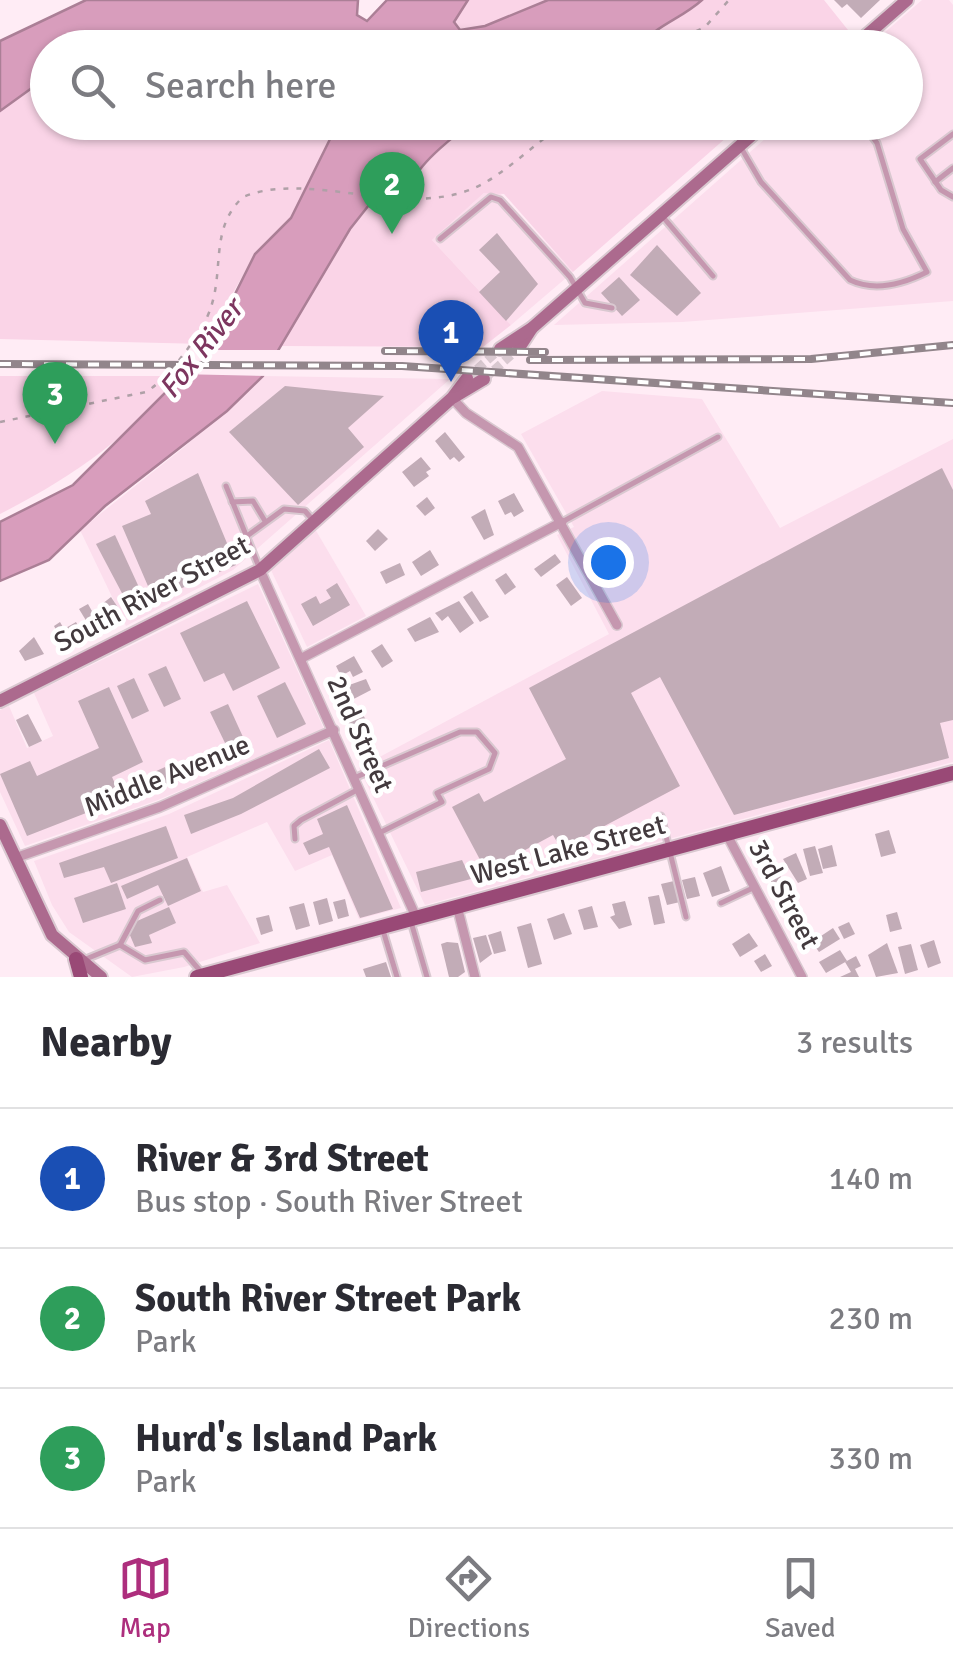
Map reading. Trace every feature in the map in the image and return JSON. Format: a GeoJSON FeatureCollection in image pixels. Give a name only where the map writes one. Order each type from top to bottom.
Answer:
{"type":"FeatureCollection","features":[{"type":"Feature","properties":{"kind":"main road","name":"West Lake Street"},"geometry":{"type":"LineString","coordinates":[[200,976],[953,773]]}},
{"type":"Feature","properties":{"kind":"street"},"geometry":{"type":"LineString","coordinates":[[873,30],[907,0]]}},
{"type":"Feature","properties":{"kind":"street"},"geometry":{"type":"LineString","coordinates":[[500,348],[532,328],[746,140]]}},
{"type":"Feature","properties":{"kind":"street"},"geometry":{"type":"LineString","coordinates":[[519,348],[532,328]]}},
{"type":"Feature","properties":{"kind":"street","name":"South River Street"},"geometry":{"type":"LineString","coordinates":[[452,398],[466,378]]}},
{"type":"Feature","properties":{"kind":"street","name":"South River Street"},"geometry":{"type":"LineString","coordinates":[[0,701],[260,570],[452,398],[484,379]]}},
{"type":"Feature","properties":{"kind":"street"},"geometry":{"type":"LineString","coordinates":[[452,398],[466,413],[514,442],[618,625]]}},
{"type":"Feature","properties":{"kind":"street"},"geometry":{"type":"LineString","coordinates":[[302,658],[562,522]]}},
{"type":"Feature","properties":{"kind":"street","name":"2nd Street"},"geometry":{"type":"LineString","coordinates":[[260,570],[334,730],[413,918]]}},
{"type":"Feature","properties":{"kind":"street","name":"Middle Avenue"},"geometry":{"type":"LineString","coordinates":[[15,858],[160,807],[334,730]]}},
{"type":"Feature","properties":{"kind":"street"},"geometry":{"type":"LineString","coordinates":[[0,825],[52,936],[80,966],[101,977]]}},
{"type":"Feature","properties":{"kind":"street","name":"3rd Street"},"geometry":{"type":"LineString","coordinates":[[726,833],[802,977]]}},
{"type":"Feature","properties":{"kind":"street"},"geometry":{"type":"LineString","coordinates":[[458,906],[475,977]]}},
{"type":"Feature","properties":{"kind":"lane"},"geometry":{"type":"LineString","coordinates":[[953,134],[920,159],[936,182],[953,197]]}},
{"type":"Feature","properties":{"kind":"lane"},"geometry":{"type":"LineString","coordinates":[[740,146],[761,182],[850,280],[864,287],[906,282],[927,272],[903,230],[875,140]]}},
{"type":"Feature","properties":{"kind":"lane"},"geometry":{"type":"LineString","coordinates":[[936,182],[953,168]]}},
{"type":"Feature","properties":{"kind":"lane"},"geometry":{"type":"LineString","coordinates":[[440,238],[479,204],[492,197],[500,200],[588,306],[612,308]]}},
{"type":"Feature","properties":{"kind":"lane"},"geometry":{"type":"LineString","coordinates":[[662,214],[713,276]]}},
{"type":"Feature","properties":{"kind":"lane"},"geometry":{"type":"LineString","coordinates":[[562,522],[718,437]]}},
{"type":"Feature","properties":{"kind":"lane"},"geometry":{"type":"LineString","coordinates":[[226,486],[260,570]]}},
{"type":"Feature","properties":{"kind":"lane"},"geometry":{"type":"LineString","coordinates":[[232,502],[253,502],[265,521]]}},
{"type":"Feature","properties":{"kind":"lane"},"geometry":{"type":"LineString","coordinates":[[247,536],[284,509],[304,511],[314,521]]}},
{"type":"Feature","properties":{"kind":"lane"},"geometry":{"type":"LineString","coordinates":[[354,778],[460,732],[485,736],[495,753],[489,769],[437,793],[442,802],[379,833]]}},
{"type":"Feature","properties":{"kind":"lane"},"geometry":{"type":"LineString","coordinates":[[294,839],[292,831],[301,820],[359,789]]}},
{"type":"Feature","properties":{"kind":"lane"},"geometry":{"type":"LineString","coordinates":[[661,816],[686,918]]}},
{"type":"Feature","properties":{"kind":"lane"},"geometry":{"type":"LineString","coordinates":[[721,903],[755,887]]}},
{"type":"Feature","properties":{"kind":"lane"},"geometry":{"type":"LineString","coordinates":[[80,966],[92,954],[120,945],[138,911],[160,900]]}},
{"type":"Feature","properties":{"kind":"lane"},"geometry":{"type":"LineString","coordinates":[[413,918],[427,977]]}},
{"type":"Feature","properties":{"kind":"lane"},"geometry":{"type":"LineString","coordinates":[[381,926],[397,977]]}},
{"type":"Feature","properties":{"kind":"lane"},"geometry":{"type":"LineString","coordinates":[[120,945],[145,960],[184,952],[200,976]]}},
{"type":"Feature","properties":{"kind":"path"},"geometry":{"type":"LineString","coordinates":[[698,30],[729,0]]}},
{"type":"Feature","properties":{"kind":"path"},"geometry":{"type":"LineString","coordinates":[[0,422],[146,392],[163,382],[211,310],[222,226],[231,208],[258,190],[430,199],[473,188],[541,140]]}},
{"type":"Feature","properties":{"kind":"shaded area"},"geometry":{"type":"Polygon","coordinates":[[[468,0],[548,0],[485,26],[460,30],[454,22],[468,0]]]}},
{"type":"Feature","properties":{"kind":"shaded area"},"geometry":{"type":"Polygon","coordinates":[[[702,0],[824,0],[848,30],[657,30],[702,0]]]}},
{"type":"Feature","properties":{"kind":"shaded area"},"geometry":{"type":"Polygon","coordinates":[[[922,0],[949,0],[953,5],[953,301],[682,322],[554,325],[764,140],[923,140],[923,30],[888,30],[922,0]]]}},
{"type":"Feature","properties":{"kind":"shaded area"},"geometry":{"type":"Polygon","coordinates":[[[30,89],[30,140],[330,140],[291,218],[255,254],[204,344],[0,339],[0,111],[30,89]]]}},
{"type":"Feature","properties":{"kind":"shaded area"},"geometry":{"type":"Polygon","coordinates":[[[451,140],[724,140],[573,272],[504,194],[484,193],[432,240],[511,325],[483,347],[280,346],[350,229],[380,191],[414,180],[451,140]]]}},
{"type":"Feature","properties":{"kind":"shaded area"},"geometry":{"type":"Polygon","coordinates":[[[499,192],[573,272],[511,325],[432,240],[484,193],[499,192]]]}},
{"type":"Feature","properties":{"kind":"shaded area"},"geometry":{"type":"Polygon","coordinates":[[[0,376],[182,376],[98,454],[0,514],[0,376]]]}},
{"type":"Feature","properties":{"kind":"shaded area"},"geometry":{"type":"Polygon","coordinates":[[[263,376],[450,379],[233,570],[126,626],[80,530],[183,448],[263,376]]]}},
{"type":"Feature","properties":{"kind":"shaded area"},"geometry":{"type":"Polygon","coordinates":[[[602,391],[702,399],[780,528],[953,439],[953,762],[425,905],[359,768],[609,634],[557,535],[574,527],[521,434],[602,391]]]}},
{"type":"Feature","properties":{"kind":"shaded area"},"geometry":{"type":"Polygon","coordinates":[[[315,529],[366,616],[307,647],[271,570],[315,529]]]}},
{"type":"Feature","properties":{"kind":"shaded area"},"geometry":{"type":"Polygon","coordinates":[[[258,584],[324,729],[158,800],[25,846],[0,792],[0,710],[9,706],[27,748],[53,736],[34,693],[258,584]]]}},
{"type":"Feature","properties":{"kind":"shaded area"},"geometry":{"type":"Polygon","coordinates":[[[329,740],[401,908],[359,919],[332,855],[295,871],[267,822],[187,857],[203,892],[227,885],[260,943],[184,967],[132,977],[69,932],[52,905],[34,861],[169,814],[329,740]]]}},
{"type":"Feature","properties":{"kind":"water"},"geometry":{"type":"Polygon","coordinates":[[[86,0],[358,0],[357,15],[367,21],[387,0],[468,0],[454,22],[460,30],[30,30],[30,89],[0,111],[0,41],[86,0]]]}},
{"type":"Feature","properties":{"kind":"water"},"geometry":{"type":"Polygon","coordinates":[[[548,0],[702,0],[658,30],[460,30],[485,26],[548,0]]]}},
{"type":"Feature","properties":{"kind":"water","name":"Fox River"},"geometry":{"type":"Polygon","coordinates":[[[330,140],[451,140],[423,165],[414,180],[380,191],[350,229],[263,376],[227,411],[105,506],[49,560],[0,581],[0,522],[73,485],[182,376],[226,312],[255,254],[291,218],[330,140]]]}},
{"type":"Feature","properties":{"kind":"pier"},"geometry":{"type":"Polygon","coordinates":[[[194,350],[284,350],[269,376],[177,374],[194,350]]]}},
{"type":"Feature","properties":{"kind":"building"},"geometry":{"type":"Polygon","coordinates":[[[834,0],[880,0],[861,18],[847,4],[842,8],[834,0]]]}},
{"type":"Feature","properties":{"kind":"building"},"geometry":{"type":"Polygon","coordinates":[[[497,233],[538,284],[506,321],[479,292],[500,272],[479,250],[497,233]]]}},
{"type":"Feature","properties":{"kind":"building"},"geometry":{"type":"Polygon","coordinates":[[[657,245],[701,293],[677,316],[630,275],[657,245]]]}},
{"type":"Feature","properties":{"kind":"building"},"geometry":{"type":"Polygon","coordinates":[[[619,277],[640,300],[622,316],[601,293],[619,277]]]}},
{"type":"Feature","properties":{"kind":"building"},"geometry":{"type":"Polygon","coordinates":[[[285,386],[384,396],[348,428],[364,447],[298,505],[229,432],[285,386]]]}},
{"type":"Feature","properties":{"kind":"building"},"geometry":{"type":"Polygon","coordinates":[[[445,432],[465,457],[459,462],[454,457],[450,460],[435,441],[445,432]]]}},
{"type":"Feature","properties":{"kind":"building"},"geometry":{"type":"Polygon","coordinates":[[[421,457],[431,469],[426,472],[429,476],[414,487],[402,472],[421,457]]]}},
{"type":"Feature","properties":{"kind":"building"},"geometry":{"type":"Polygon","coordinates":[[[942,468],[953,490],[953,720],[940,723],[949,758],[734,815],[660,677],[631,693],[680,786],[561,849],[553,835],[486,871],[452,807],[479,793],[484,802],[566,759],[529,688],[942,468]]]}},
{"type":"Feature","properties":{"kind":"building"},"geometry":{"type":"Polygon","coordinates":[[[198,473],[236,565],[154,600],[122,526],[151,514],[145,501],[198,473]]]}},
{"type":"Feature","properties":{"kind":"building"},"geometry":{"type":"Polygon","coordinates":[[[514,493],[524,511],[514,517],[511,512],[505,515],[498,501],[514,493]]]}},
{"type":"Feature","properties":{"kind":"building"},"geometry":{"type":"Polygon","coordinates":[[[427,497],[435,508],[425,516],[416,506],[427,497]]]}},
{"type":"Feature","properties":{"kind":"building"},"geometry":{"type":"Polygon","coordinates":[[[485,509],[494,535],[484,540],[471,517],[485,509]]]}},
{"type":"Feature","properties":{"kind":"building"},"geometry":{"type":"Polygon","coordinates":[[[378,529],[388,539],[375,551],[366,541],[378,529]]]}},
{"type":"Feature","properties":{"kind":"building"},"geometry":{"type":"Polygon","coordinates":[[[115,535],[148,607],[133,614],[96,544],[115,535]]]}},
{"type":"Feature","properties":{"kind":"building"},"geometry":{"type":"Polygon","coordinates":[[[430,550],[439,565],[421,576],[412,562],[430,550]]]}},
{"type":"Feature","properties":{"kind":"building"},"geometry":{"type":"Polygon","coordinates":[[[555,554],[561,562],[541,577],[534,569],[555,554]]]}},
{"type":"Feature","properties":{"kind":"building"},"geometry":{"type":"Polygon","coordinates":[[[400,563],[405,575],[386,584],[380,572],[400,563]]]}},
{"type":"Feature","properties":{"kind":"building"},"geometry":{"type":"Polygon","coordinates":[[[506,573],[516,587],[505,595],[495,580],[506,573]]]}},
{"type":"Feature","properties":{"kind":"building"},"geometry":{"type":"Polygon","coordinates":[[[567,577],[582,598],[571,606],[556,585],[567,577]]]}},
{"type":"Feature","properties":{"kind":"building"},"geometry":{"type":"Polygon","coordinates":[[[337,583],[350,605],[313,626],[301,604],[316,596],[320,604],[331,598],[326,590],[337,583]]]}},
{"type":"Feature","properties":{"kind":"building"},"geometry":{"type":"Polygon","coordinates":[[[472,591],[489,617],[480,622],[463,597],[472,591]]]}},
{"type":"Feature","properties":{"kind":"building"},"geometry":{"type":"Polygon","coordinates":[[[111,597],[123,615],[114,622],[102,604],[111,597]]]}},
{"type":"Feature","properties":{"kind":"building"},"geometry":{"type":"Polygon","coordinates":[[[247,601],[280,668],[233,691],[224,673],[204,682],[180,633],[247,601]]]}},
{"type":"Feature","properties":{"kind":"building"},"geometry":{"type":"Polygon","coordinates":[[[459,601],[474,623],[460,633],[448,616],[442,621],[435,613],[459,601]]]}},
{"type":"Feature","properties":{"kind":"building"},"geometry":{"type":"Polygon","coordinates":[[[88,604],[101,627],[93,632],[79,609],[88,604]]]}},
{"type":"Feature","properties":{"kind":"building"},"geometry":{"type":"Polygon","coordinates":[[[430,617],[439,632],[415,642],[407,629],[430,617]]]}},
{"type":"Feature","properties":{"kind":"building"},"geometry":{"type":"Polygon","coordinates":[[[60,622],[64,629],[76,622],[82,633],[65,646],[54,626],[60,622]]]}},
{"type":"Feature","properties":{"kind":"building"},"geometry":{"type":"Polygon","coordinates":[[[34,637],[44,654],[25,661],[19,651],[34,637]]]}},
{"type":"Feature","properties":{"kind":"building"},"geometry":{"type":"Polygon","coordinates":[[[382,644],[393,661],[382,668],[371,651],[382,644]]]}},
{"type":"Feature","properties":{"kind":"building"},"geometry":{"type":"Polygon","coordinates":[[[354,656],[363,672],[353,677],[350,671],[341,676],[336,666],[354,656]]]}},
{"type":"Feature","properties":{"kind":"building"},"geometry":{"type":"Polygon","coordinates":[[[166,666],[181,699],[164,707],[148,674],[166,666]]]}},
{"type":"Feature","properties":{"kind":"building"},"geometry":{"type":"Polygon","coordinates":[[[134,678],[149,711],[132,719],[117,686],[134,678]]]}},
{"type":"Feature","properties":{"kind":"building"},"geometry":{"type":"Polygon","coordinates":[[[366,679],[371,690],[346,703],[338,689],[366,679]]]}},
{"type":"Feature","properties":{"kind":"building"},"geometry":{"type":"Polygon","coordinates":[[[285,682],[306,724],[277,738],[257,696],[285,682]]]}},
{"type":"Feature","properties":{"kind":"building"},"geometry":{"type":"Polygon","coordinates":[[[109,687],[143,762],[112,777],[122,799],[27,836],[0,774],[30,761],[37,776],[99,748],[78,701],[109,687]]]}},
{"type":"Feature","properties":{"kind":"building"},"geometry":{"type":"Polygon","coordinates":[[[228,704],[243,737],[226,745],[210,712],[228,704]]]}},
{"type":"Feature","properties":{"kind":"building"},"geometry":{"type":"Polygon","coordinates":[[[361,711],[367,722],[352,730],[346,719],[361,711]]]}},
{"type":"Feature","properties":{"kind":"building"},"geometry":{"type":"Polygon","coordinates":[[[28,714],[42,741],[29,747],[16,720],[28,714]]]}},
{"type":"Feature","properties":{"kind":"building"},"geometry":{"type":"Polygon","coordinates":[[[319,749],[330,768],[241,814],[191,834],[184,815],[233,798],[319,749]]]}},
{"type":"Feature","properties":{"kind":"building"},"geometry":{"type":"Polygon","coordinates":[[[165,767],[172,781],[158,788],[150,774],[165,767]]]}},
{"type":"Feature","properties":{"kind":"building"},"geometry":{"type":"Polygon","coordinates":[[[347,805],[393,909],[360,918],[329,847],[309,855],[303,843],[323,834],[317,819],[347,805]]]}},
{"type":"Feature","properties":{"kind":"building"},"geometry":{"type":"Polygon","coordinates":[[[166,826],[178,858],[111,883],[104,867],[64,878],[59,863],[166,826]]]}},
{"type":"Feature","properties":{"kind":"building"},"geometry":{"type":"Polygon","coordinates":[[[889,830],[896,853],[881,857],[875,834],[889,830]]]}},
{"type":"Feature","properties":{"kind":"building"},"geometry":{"type":"Polygon","coordinates":[[[832,845],[837,866],[823,869],[818,849],[832,845]]]}},
{"type":"Feature","properties":{"kind":"building"},"geometry":{"type":"Polygon","coordinates":[[[815,846],[823,873],[810,876],[803,849],[815,846]]]}},
{"type":"Feature","properties":{"kind":"building"},"geometry":{"type":"Polygon","coordinates":[[[796,853],[807,879],[798,883],[783,859],[796,853]]]}},
{"type":"Feature","properties":{"kind":"building"},"geometry":{"type":"Polygon","coordinates":[[[187,858],[201,891],[168,906],[158,885],[127,899],[121,886],[187,858]]]}},
{"type":"Feature","properties":{"kind":"building"},"geometry":{"type":"Polygon","coordinates":[[[462,860],[471,879],[421,892],[416,872],[462,860]]]}},
{"type":"Feature","properties":{"kind":"building"},"geometry":{"type":"Polygon","coordinates":[[[776,860],[783,885],[774,888],[763,864],[776,860]]]}},
{"type":"Feature","properties":{"kind":"building"},"geometry":{"type":"Polygon","coordinates":[[[721,866],[730,891],[712,897],[703,873],[721,866]]]}},
{"type":"Feature","properties":{"kind":"building"},"geometry":{"type":"Polygon","coordinates":[[[695,877],[700,896],[687,899],[682,880],[695,877]]]}},
{"type":"Feature","properties":{"kind":"building"},"geometry":{"type":"Polygon","coordinates":[[[674,881],[680,902],[667,905],[661,884],[674,881]]]}},
{"type":"Feature","properties":{"kind":"building"},"geometry":{"type":"Polygon","coordinates":[[[117,883],[126,909],[83,923],[74,898],[117,883]]]}},
{"type":"Feature","properties":{"kind":"building"},"geometry":{"type":"Polygon","coordinates":[[[659,895],[665,923],[654,925],[648,897],[659,895]]]}},
{"type":"Feature","properties":{"kind":"building"},"geometry":{"type":"Polygon","coordinates":[[[327,898],[333,921],[319,925],[313,902],[327,898]]]}},
{"type":"Feature","properties":{"kind":"building"},"geometry":{"type":"Polygon","coordinates":[[[345,899],[349,916],[338,919],[333,902],[345,899]]]}},
{"type":"Feature","properties":{"kind":"building"},"geometry":{"type":"Polygon","coordinates":[[[625,901],[632,925],[619,929],[610,917],[615,915],[612,904],[625,901]]]}},
{"type":"Feature","properties":{"kind":"building"},"geometry":{"type":"Polygon","coordinates":[[[304,903],[310,926],[296,930],[289,907],[304,903]]]}},
{"type":"Feature","properties":{"kind":"building"},"geometry":{"type":"Polygon","coordinates":[[[592,906],[598,927],[584,930],[578,910],[592,906]]]}},
{"type":"Feature","properties":{"kind":"building"},"geometry":{"type":"Polygon","coordinates":[[[169,907],[176,923],[149,935],[152,943],[135,947],[129,933],[137,921],[169,907]]]}},
{"type":"Feature","properties":{"kind":"building"},"geometry":{"type":"Polygon","coordinates":[[[897,912],[902,929],[890,932],[886,915],[897,912]]]}},
{"type":"Feature","properties":{"kind":"building"},"geometry":{"type":"Polygon","coordinates":[[[564,913],[572,934],[554,940],[547,919],[564,913]]]}},
{"type":"Feature","properties":{"kind":"building"},"geometry":{"type":"Polygon","coordinates":[[[269,915],[273,931],[261,935],[256,918],[269,915]]]}},
{"type":"Feature","properties":{"kind":"building"},"geometry":{"type":"Polygon","coordinates":[[[849,922],[855,934],[844,939],[838,927],[849,922]]]}},
{"type":"Feature","properties":{"kind":"building"},"geometry":{"type":"Polygon","coordinates":[[[531,923],[542,964],[528,968],[517,927],[531,923]]]}},
{"type":"Feature","properties":{"kind":"building"},"geometry":{"type":"Polygon","coordinates":[[[833,928],[840,939],[819,952],[812,942],[833,928]]]}},
{"type":"Feature","properties":{"kind":"building"},"geometry":{"type":"Polygon","coordinates":[[[501,931],[506,951],[494,954],[488,935],[501,931]]]}},
{"type":"Feature","properties":{"kind":"building"},"geometry":{"type":"Polygon","coordinates":[[[749,933],[758,946],[740,957],[732,944],[749,933]]]}},
{"type":"Feature","properties":{"kind":"building"},"geometry":{"type":"Polygon","coordinates":[[[486,935],[492,954],[480,963],[473,938],[486,935]]]}},
{"type":"Feature","properties":{"kind":"building"},"geometry":{"type":"Polygon","coordinates":[[[934,940],[941,963],[928,968],[920,945],[934,940]]]}},
{"type":"Feature","properties":{"kind":"building"},"geometry":{"type":"Polygon","coordinates":[[[458,943],[465,972],[458,977],[449,977],[441,944],[458,943]]]}},
{"type":"Feature","properties":{"kind":"building"},"geometry":{"type":"Polygon","coordinates":[[[887,943],[898,973],[876,977],[868,955],[887,943]]]}},
{"type":"Feature","properties":{"kind":"building"},"geometry":{"type":"Polygon","coordinates":[[[911,944],[918,970],[905,974],[898,947],[911,944]]]}},
{"type":"Feature","properties":{"kind":"building"},"geometry":{"type":"Polygon","coordinates":[[[840,950],[847,961],[826,973],[819,962],[840,950]]]}},
{"type":"Feature","properties":{"kind":"building"},"geometry":{"type":"Polygon","coordinates":[[[765,954],[772,966],[761,972],[754,961],[765,954]]]}},
{"type":"Feature","properties":{"kind":"building"},"geometry":{"type":"Polygon","coordinates":[[[856,956],[861,966],[855,969],[859,977],[840,977],[851,972],[845,962],[856,956]]]}},
{"type":"Feature","properties":{"kind":"building"},"geometry":{"type":"Polygon","coordinates":[[[386,962],[391,977],[366,977],[363,969],[386,962]]]}},
{"type":"Feature","properties":{"kind":"tunnel"},"geometry":{"type":"LineString","coordinates":[[484,379],[519,348]]}},
{"type":"Feature","properties":{"kind":"tunnel"},"geometry":{"type":"LineString","coordinates":[[467,378],[500,349]]}},
{"type":"Feature","properties":{"kind":"railway"},"geometry":{"type":"LineString","coordinates":[[530,360],[811,359],[953,345]]}},
{"type":"Feature","properties":{"kind":"railway"},"geometry":{"type":"LineString","coordinates":[[385,351],[545,352]]}},
{"type":"Feature","properties":{"kind":"railway"},"geometry":{"type":"LineString","coordinates":[[0,364],[402,366],[953,403]]}},
{"type":"Feature","properties":{"kind":"place","name":"South River Street Park"},"geometry":{"type":"Point","coordinates":[392,234]}},
{"type":"Feature","properties":{"kind":"place","name":"River & 3rd Street"},"geometry":{"type":"Point","coordinates":[451,382]}},
{"type":"Feature","properties":{"kind":"place","name":"Hurd's Island Park"},"geometry":{"type":"Point","coordinates":[55,444]}}]}
